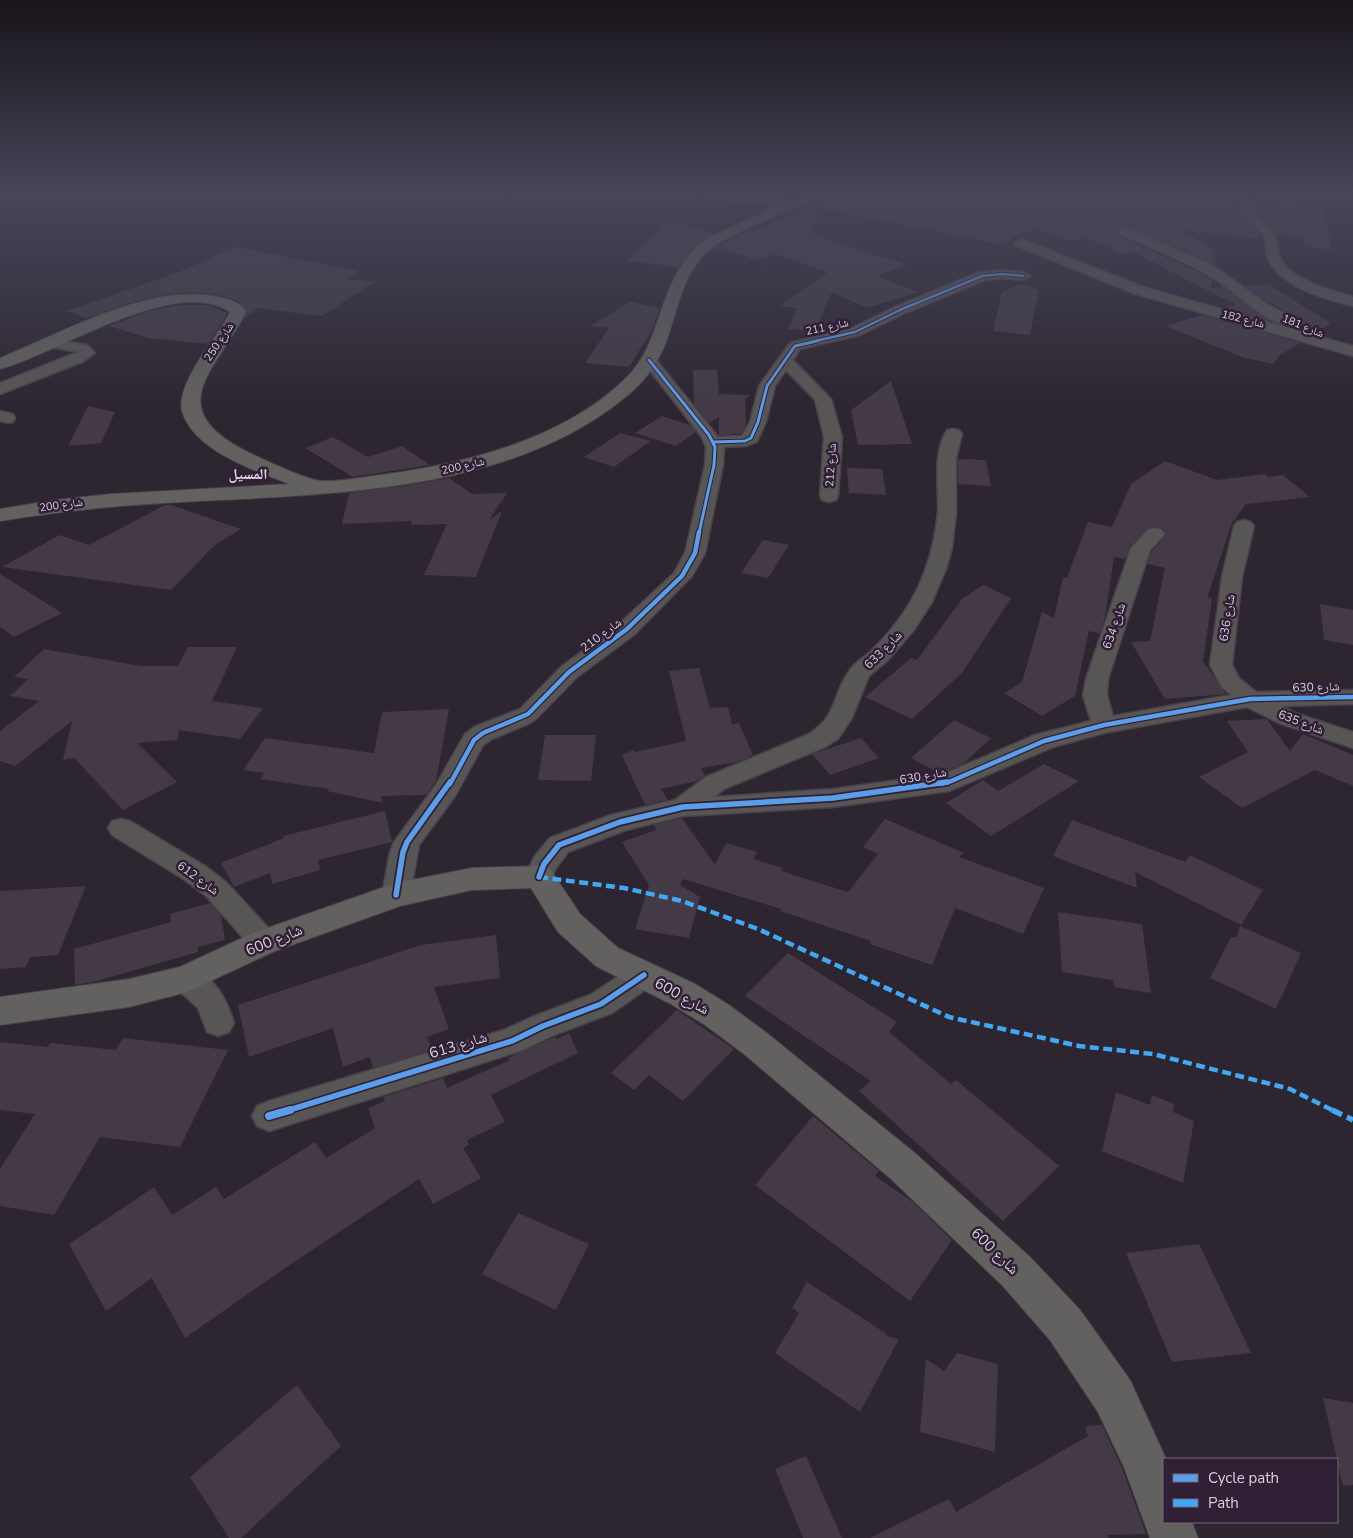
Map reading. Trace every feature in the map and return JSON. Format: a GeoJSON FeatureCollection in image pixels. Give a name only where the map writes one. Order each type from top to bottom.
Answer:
{"type":"FeatureCollection","features":[{"type":"Feature","properties":{"kind":"main road","name":"شارع 200"},"geometry":{"type":"LineString","coordinates":[[0,515],[90,501],[319,488],[407,478],[480,462],[526,448],[563,430],[607,402],[626,387],[649,360],[688,267]]}},
{"type":"Feature","properties":{"kind":"main road","name":"شارع 250"},"geometry":{"type":"LineString","coordinates":[[0,364],[97,323],[153,303],[197,299],[213,300],[231,305],[238,311],[235,319],[208,356],[195,386],[191,405],[196,424],[213,439],[244,457],[319,488]]}},
{"type":"Feature","properties":{"kind":"main road","name":"شارع 600"},"geometry":{"type":"LineString","coordinates":[[0,1011],[129,993],[187,978],[264,942],[396,895],[472,879],[539,877],[568,923],[608,957],[690,998],[756,1044],[903,1166],[979,1234],[1041,1296],[1065,1325],[1114,1396],[1144,1460],[1163,1510]]}},
{"type":"Feature","properties":{"kind":"main road"},"geometry":{"type":"LineString","coordinates":[[1168,1523],[1174,1538]]}},
{"type":"Feature","properties":{"kind":"street","name":"شارع 182"},"geometry":{"type":"LineString","coordinates":[[1078,267],[1125,286],[1233,318],[1296,332],[1353,351]]}},
{"type":"Feature","properties":{"kind":"street","name":"شارع 181"},"geometry":{"type":"LineString","coordinates":[[1204,267],[1284,320],[1353,344]]}},
{"type":"Feature","properties":{"kind":"street"},"geometry":{"type":"LineString","coordinates":[[1279,267],[1286,274],[1294,278],[1353,302]]}},
{"type":"Feature","properties":{"kind":"street","name":"شارع 211"},"geometry":{"type":"LineString","coordinates":[[714,442],[745,441],[751,438],[758,422],[767,386],[795,346],[855,332],[900,310],[975,279],[1002,274],[1023,276]]}},
{"type":"Feature","properties":{"kind":"street"},"geometry":{"type":"LineString","coordinates":[[0,389],[77,359],[87,353],[82,348],[51,343]]}},
{"type":"Feature","properties":{"kind":"street"},"geometry":{"type":"LineString","coordinates":[[649,360],[714,442]]}},
{"type":"Feature","properties":{"kind":"street","name":"شارع 212"},"geometry":{"type":"LineString","coordinates":[[785,361],[822,399],[833,437],[829,496]]}},
{"type":"Feature","properties":{"kind":"street","name":"شارع 633"},"geometry":{"type":"LineString","coordinates":[[683,807],[715,782],[816,741],[829,733],[835,726],[859,673],[880,655],[903,630],[921,602],[936,569],[945,530],[947,513],[947,458],[954,434]]}},
{"type":"Feature","properties":{"kind":"street","name":"شارع 210"},"geometry":{"type":"LineString","coordinates":[[396,895],[403,852],[407,842],[446,790],[474,740],[483,733],[528,714],[569,672],[627,629],[682,576],[693,560],[698,544],[715,458],[714,442]]}},
{"type":"Feature","properties":{"kind":"street","name":"شارع 636"},"geometry":{"type":"LineString","coordinates":[[1244,526],[1232,577],[1221,665],[1230,682],[1250,699]]}},
{"type":"Feature","properties":{"kind":"street","name":"شارع 634"},"geometry":{"type":"LineString","coordinates":[[1104,725],[1096,695],[1097,679],[1142,548],[1155,534]]}},
{"type":"Feature","properties":{"kind":"street","name":"شارع 630"},"geometry":{"type":"LineString","coordinates":[[539,877],[544,864],[559,845],[620,822],[683,807],[739,806],[832,798],[949,782],[1044,741],[1104,725],[1250,699],[1353,696]]}},
{"type":"Feature","properties":{"kind":"street","name":"شارع 635"},"geometry":{"type":"LineString","coordinates":[[1250,699],[1287,718],[1353,740]]}},
{"type":"Feature","properties":{"kind":"street","name":"شارع 612"},"geometry":{"type":"LineString","coordinates":[[121,828],[216,889],[264,942]]}},
{"type":"Feature","properties":{"kind":"street","name":"شارع 613"},"geometry":{"type":"LineString","coordinates":[[269,1116],[512,1042],[543,1026],[601,1004],[644,975]]}},
{"type":"Feature","properties":{"kind":"street"},"geometry":{"type":"LineString","coordinates":[[187,978],[212,1002],[218,1023]]}},
{"type":"Feature","properties":{"kind":"building"},"geometry":{"type":"Polygon","coordinates":[[[191,267],[337,267],[358,271],[345,279],[374,282],[322,316],[257,308],[244,319],[247,310],[238,301],[219,295],[192,292],[136,301],[87,318],[66,311],[191,267]]]}},
{"type":"Feature","properties":{"kind":"building"},"geometry":{"type":"Polygon","coordinates":[[[813,267],[902,267],[877,276],[918,292],[867,308],[832,292],[815,331],[788,329],[797,308],[779,306],[828,272],[813,267]]]}},
{"type":"Feature","properties":{"kind":"building"},"geometry":{"type":"Polygon","coordinates":[[[1162,267],[1186,267],[1202,274],[1212,280],[1211,288],[1223,287],[1270,321],[1225,308],[1236,305],[1162,267]]]}},
{"type":"Feature","properties":{"kind":"building"},"geometry":{"type":"Polygon","coordinates":[[[1021,284],[1039,290],[1030,335],[993,331],[1002,292],[1021,284]]]}},
{"type":"Feature","properties":{"kind":"building"},"geometry":{"type":"Polygon","coordinates":[[[1268,284],[1331,323],[1315,333],[1292,327],[1299,323],[1296,317],[1244,286],[1268,284]]]}},
{"type":"Feature","properties":{"kind":"building"},"geometry":{"type":"Polygon","coordinates":[[[630,302],[660,308],[652,330],[629,367],[585,363],[609,328],[590,326],[630,302]]]}},
{"type":"Feature","properties":{"kind":"building"},"geometry":{"type":"Polygon","coordinates":[[[179,305],[207,305],[227,313],[208,344],[148,338],[109,326],[149,311],[179,305]]]}},
{"type":"Feature","properties":{"kind":"building"},"geometry":{"type":"Polygon","coordinates":[[[1202,315],[1300,343],[1280,355],[1273,364],[1242,357],[1166,326],[1202,315]]]}},
{"type":"Feature","properties":{"kind":"building"},"geometry":{"type":"Polygon","coordinates":[[[693,370],[717,370],[719,394],[751,395],[745,399],[746,425],[741,434],[719,435],[719,417],[709,423],[694,404],[693,370]]]}},
{"type":"Feature","properties":{"kind":"building"},"geometry":{"type":"Polygon","coordinates":[[[891,381],[912,444],[858,445],[851,410],[891,381]]]}},
{"type":"Feature","properties":{"kind":"building"},"geometry":{"type":"Polygon","coordinates":[[[88,406],[115,412],[101,443],[68,446],[88,406]]]}},
{"type":"Feature","properties":{"kind":"building"},"geometry":{"type":"Polygon","coordinates":[[[662,416],[690,425],[696,432],[676,446],[635,433],[662,416]]]}},
{"type":"Feature","properties":{"kind":"building"},"geometry":{"type":"Polygon","coordinates":[[[620,433],[651,441],[614,467],[584,457],[620,433]]]}},
{"type":"Feature","properties":{"kind":"building"},"geometry":{"type":"Polygon","coordinates":[[[333,437],[368,457],[402,446],[430,465],[353,477],[305,448],[333,437]]]}},
{"type":"Feature","properties":{"kind":"building"},"geometry":{"type":"Polygon","coordinates":[[[958,459],[986,460],[991,486],[958,484],[958,459]]]}},
{"type":"Feature","properties":{"kind":"building"},"geometry":{"type":"Polygon","coordinates":[[[1165,461],[1217,480],[1265,474],[1268,477],[1283,475],[1310,497],[1246,504],[1232,523],[1207,598],[1212,598],[1203,661],[1226,694],[1165,699],[1131,642],[1150,641],[1165,568],[1147,564],[1152,551],[1167,534],[1163,528],[1154,526],[1147,529],[1130,547],[1125,559],[1114,557],[1105,617],[1100,633],[1089,631],[1075,696],[1042,716],[1004,693],[1022,682],[1042,612],[1054,618],[1063,577],[1067,578],[1088,522],[1112,527],[1131,484],[1165,461]]]}},
{"type":"Feature","properties":{"kind":"building"},"geometry":{"type":"Polygon","coordinates":[[[847,468],[882,469],[886,495],[849,493],[847,468]]]}},
{"type":"Feature","properties":{"kind":"building"},"geometry":{"type":"Polygon","coordinates":[[[449,478],[472,494],[507,493],[489,520],[502,511],[476,577],[424,575],[447,524],[411,525],[412,521],[342,524],[349,493],[449,478]]]}},
{"type":"Feature","properties":{"kind":"building"},"geometry":{"type":"Polygon","coordinates":[[[165,505],[171,505],[241,529],[215,545],[171,590],[2,567],[60,535],[89,545],[165,505]]]}},
{"type":"Feature","properties":{"kind":"building"},"geometry":{"type":"Polygon","coordinates":[[[763,540],[789,545],[768,578],[741,573],[763,540]]]}},
{"type":"Feature","properties":{"kind":"building"},"geometry":{"type":"Polygon","coordinates":[[[0,574],[62,613],[14,637],[0,627],[0,574]]]}},
{"type":"Feature","properties":{"kind":"building"},"geometry":{"type":"Polygon","coordinates":[[[983,585],[1011,598],[962,673],[912,719],[865,697],[911,658],[917,660],[962,599],[983,585]]]}},
{"type":"Feature","properties":{"kind":"building"},"geometry":{"type":"Polygon","coordinates":[[[1320,604],[1353,610],[1353,645],[1324,640],[1320,604]]]}},
{"type":"Feature","properties":{"kind":"building"},"geometry":{"type":"Polygon","coordinates":[[[188,647],[237,647],[212,701],[263,708],[240,739],[179,730],[177,740],[137,743],[177,782],[123,810],[74,758],[63,760],[72,721],[15,766],[0,761],[0,731],[39,701],[10,696],[28,679],[14,677],[44,649],[141,666],[178,666],[188,647]]]}},
{"type":"Feature","properties":{"kind":"building"},"geometry":{"type":"Polygon","coordinates":[[[699,668],[710,708],[728,707],[732,724],[739,723],[753,755],[737,762],[701,768],[705,776],[697,781],[661,789],[668,800],[645,805],[622,755],[633,750],[635,752],[686,741],[669,671],[699,668]]]}},
{"type":"Feature","properties":{"kind":"building"},"geometry":{"type":"Polygon","coordinates":[[[449,709],[436,781],[426,795],[381,796],[383,803],[327,791],[329,789],[260,779],[264,773],[243,770],[265,738],[374,753],[382,712],[449,709]]]}},
{"type":"Feature","properties":{"kind":"building"},"geometry":{"type":"Polygon","coordinates":[[[1267,719],[1290,751],[1303,734],[1353,755],[1353,786],[1315,770],[1242,808],[1199,777],[1248,752],[1227,721],[1267,719]]]}},
{"type":"Feature","properties":{"kind":"building"},"geometry":{"type":"Polygon","coordinates":[[[954,720],[991,738],[963,764],[944,772],[939,773],[911,758],[954,720]]]}},
{"type":"Feature","properties":{"kind":"building"},"geometry":{"type":"Polygon","coordinates":[[[545,735],[596,735],[591,781],[538,780],[545,735]]]}},
{"type":"Feature","properties":{"kind":"building"},"geometry":{"type":"Polygon","coordinates":[[[861,738],[879,758],[830,775],[812,754],[861,738]]]}},
{"type":"Feature","properties":{"kind":"building"},"geometry":{"type":"Polygon","coordinates":[[[1044,764],[1079,781],[991,836],[946,803],[983,780],[998,791],[1044,764]]]}},
{"type":"Feature","properties":{"kind":"building"},"geometry":{"type":"Polygon","coordinates":[[[385,811],[392,842],[318,860],[320,870],[272,884],[270,873],[234,887],[221,863],[284,838],[283,836],[385,811]]]}},
{"type":"Feature","properties":{"kind":"building"},"geometry":{"type":"Polygon","coordinates":[[[682,818],[715,865],[726,843],[757,852],[753,859],[783,868],[781,871],[848,892],[878,854],[863,847],[885,819],[964,853],[959,857],[1044,888],[1023,934],[955,908],[932,965],[870,944],[871,941],[780,911],[781,909],[683,879],[680,885],[700,897],[689,938],[635,929],[649,885],[622,842],[656,830],[654,825],[682,818]]]}},
{"type":"Feature","properties":{"kind":"building"},"geometry":{"type":"Polygon","coordinates":[[[1072,820],[1185,862],[1190,855],[1263,890],[1241,925],[1135,872],[1137,888],[1053,856],[1072,820]]]}},
{"type":"Feature","properties":{"kind":"building"},"geometry":{"type":"Polygon","coordinates":[[[86,886],[58,955],[30,957],[26,967],[0,969],[0,891],[86,886]]]}},
{"type":"Feature","properties":{"kind":"building"},"geometry":{"type":"Polygon","coordinates":[[[210,903],[221,915],[225,940],[198,947],[198,952],[93,982],[75,985],[74,949],[171,922],[170,914],[210,903]]]}},
{"type":"Feature","properties":{"kind":"building"},"geometry":{"type":"Polygon","coordinates":[[[1058,912],[1142,924],[1151,993],[1114,987],[1113,980],[1062,972],[1058,912]]]}},
{"type":"Feature","properties":{"kind":"building"},"geometry":{"type":"Polygon","coordinates":[[[1240,926],[1301,953],[1276,1009],[1210,978],[1231,937],[1237,937],[1240,926]]]}},
{"type":"Feature","properties":{"kind":"building"},"geometry":{"type":"Polygon","coordinates":[[[496,935],[500,978],[434,987],[449,1029],[427,1037],[432,1050],[373,1068],[370,1057],[343,1067],[333,1028],[249,1057],[238,1005],[421,945],[496,935]]]}},
{"type":"Feature","properties":{"kind":"building"},"geometry":{"type":"Polygon","coordinates":[[[788,953],[897,1022],[889,1032],[951,1084],[956,1080],[1059,1166],[1003,1221],[859,1091],[871,1081],[745,996],[788,953]]]}},
{"type":"Feature","properties":{"kind":"building"},"geometry":{"type":"Polygon","coordinates":[[[677,1010],[734,1049],[683,1101],[649,1075],[634,1090],[611,1073],[677,1010]]]}},
{"type":"Feature","properties":{"kind":"building"},"geometry":{"type":"Polygon","coordinates":[[[569,1033],[578,1053],[491,1095],[505,1122],[467,1140],[469,1145],[463,1148],[481,1178],[433,1204],[419,1179],[288,1266],[185,1338],[152,1278],[106,1311],[69,1244],[154,1187],[172,1215],[216,1187],[224,1199],[315,1142],[326,1158],[375,1128],[368,1108],[385,1101],[383,1097],[443,1078],[447,1088],[510,1060],[508,1058],[555,1037],[557,1039],[569,1033]]]}},
{"type":"Feature","properties":{"kind":"building"},"geometry":{"type":"Polygon","coordinates":[[[123,1038],[228,1050],[180,1147],[100,1137],[54,1215],[0,1206],[0,1169],[35,1114],[0,1110],[0,1042],[48,1047],[50,1043],[116,1050],[123,1038]]]}},
{"type":"Feature","properties":{"kind":"building"},"geometry":{"type":"Polygon","coordinates":[[[1116,1092],[1150,1105],[1152,1095],[1174,1104],[1173,1112],[1194,1121],[1183,1183],[1102,1151],[1116,1092]]]}},
{"type":"Feature","properties":{"kind":"building"},"geometry":{"type":"Polygon","coordinates":[[[813,1116],[879,1171],[875,1176],[913,1202],[952,1240],[910,1301],[755,1185],[813,1116]]]}},
{"type":"Feature","properties":{"kind":"building"},"geometry":{"type":"Polygon","coordinates":[[[518,1213],[589,1244],[556,1310],[482,1274],[518,1213]]]}},
{"type":"Feature","properties":{"kind":"building"},"geometry":{"type":"Polygon","coordinates":[[[1199,1244],[1251,1353],[1172,1362],[1126,1253],[1199,1244]]]}},
{"type":"Feature","properties":{"kind":"building"},"geometry":{"type":"Polygon","coordinates":[[[807,1282],[887,1334],[886,1336],[899,1339],[860,1412],[775,1353],[799,1313],[792,1308],[807,1282]]]}},
{"type":"Feature","properties":{"kind":"building"},"geometry":{"type":"Polygon","coordinates":[[[957,1353],[998,1364],[995,1452],[920,1432],[926,1359],[944,1371],[957,1353]]]}},
{"type":"Feature","properties":{"kind":"building"},"geometry":{"type":"Polygon","coordinates":[[[297,1385],[341,1446],[241,1538],[229,1538],[190,1477],[297,1385]]]}},
{"type":"Feature","properties":{"kind":"building"},"geometry":{"type":"Polygon","coordinates":[[[1323,1398],[1353,1403],[1353,1485],[1343,1486],[1323,1398]]]}},
{"type":"Feature","properties":{"kind":"building"},"geometry":{"type":"Polygon","coordinates":[[[1102,1425],[1122,1468],[1146,1534],[1107,1535],[1109,1538],[870,1538],[949,1499],[956,1512],[1088,1436],[1085,1426],[1102,1425]]]}},
{"type":"Feature","properties":{"kind":"building"},"geometry":{"type":"Polygon","coordinates":[[[806,1456],[842,1538],[803,1538],[775,1469],[806,1456]]]}},
{"type":"Feature","properties":{"kind":"marked path"},"geometry":{"type":"LineString","coordinates":[[539,877],[624,888],[682,901],[758,929],[949,1017],[1079,1046],[1153,1054],[1260,1081],[1290,1089],[1353,1120]]}},
{"type":"Feature","properties":{"kind":"cycle path"},"geometry":{"type":"LineString","coordinates":[[714,442],[745,441],[751,438],[758,422],[767,386],[795,346],[855,332],[900,310],[982,276],[1002,274],[1023,276]]}},
{"type":"Feature","properties":{"kind":"cycle path"},"geometry":{"type":"LineString","coordinates":[[396,895],[403,852],[407,842],[446,790],[474,740],[483,733],[528,714],[569,672],[627,629],[660,598],[682,576],[695,553],[714,465],[715,447],[709,435],[649,360]]}},
{"type":"Feature","properties":{"kind":"cycle path"},"geometry":{"type":"LineString","coordinates":[[539,877],[544,864],[559,845],[620,822],[683,807],[833,798],[909,789],[949,782],[1044,741],[1104,725],[1250,699],[1353,697]]}},
{"type":"Feature","properties":{"kind":"cycle path"},"geometry":{"type":"LineString","coordinates":[[269,1116],[512,1041],[543,1026],[601,1004],[644,975]]}},
{"type":"Feature","properties":{"kind":"district","name":"المسيل"},"geometry":{"type":"Point","coordinates":[248,474]}}]}
